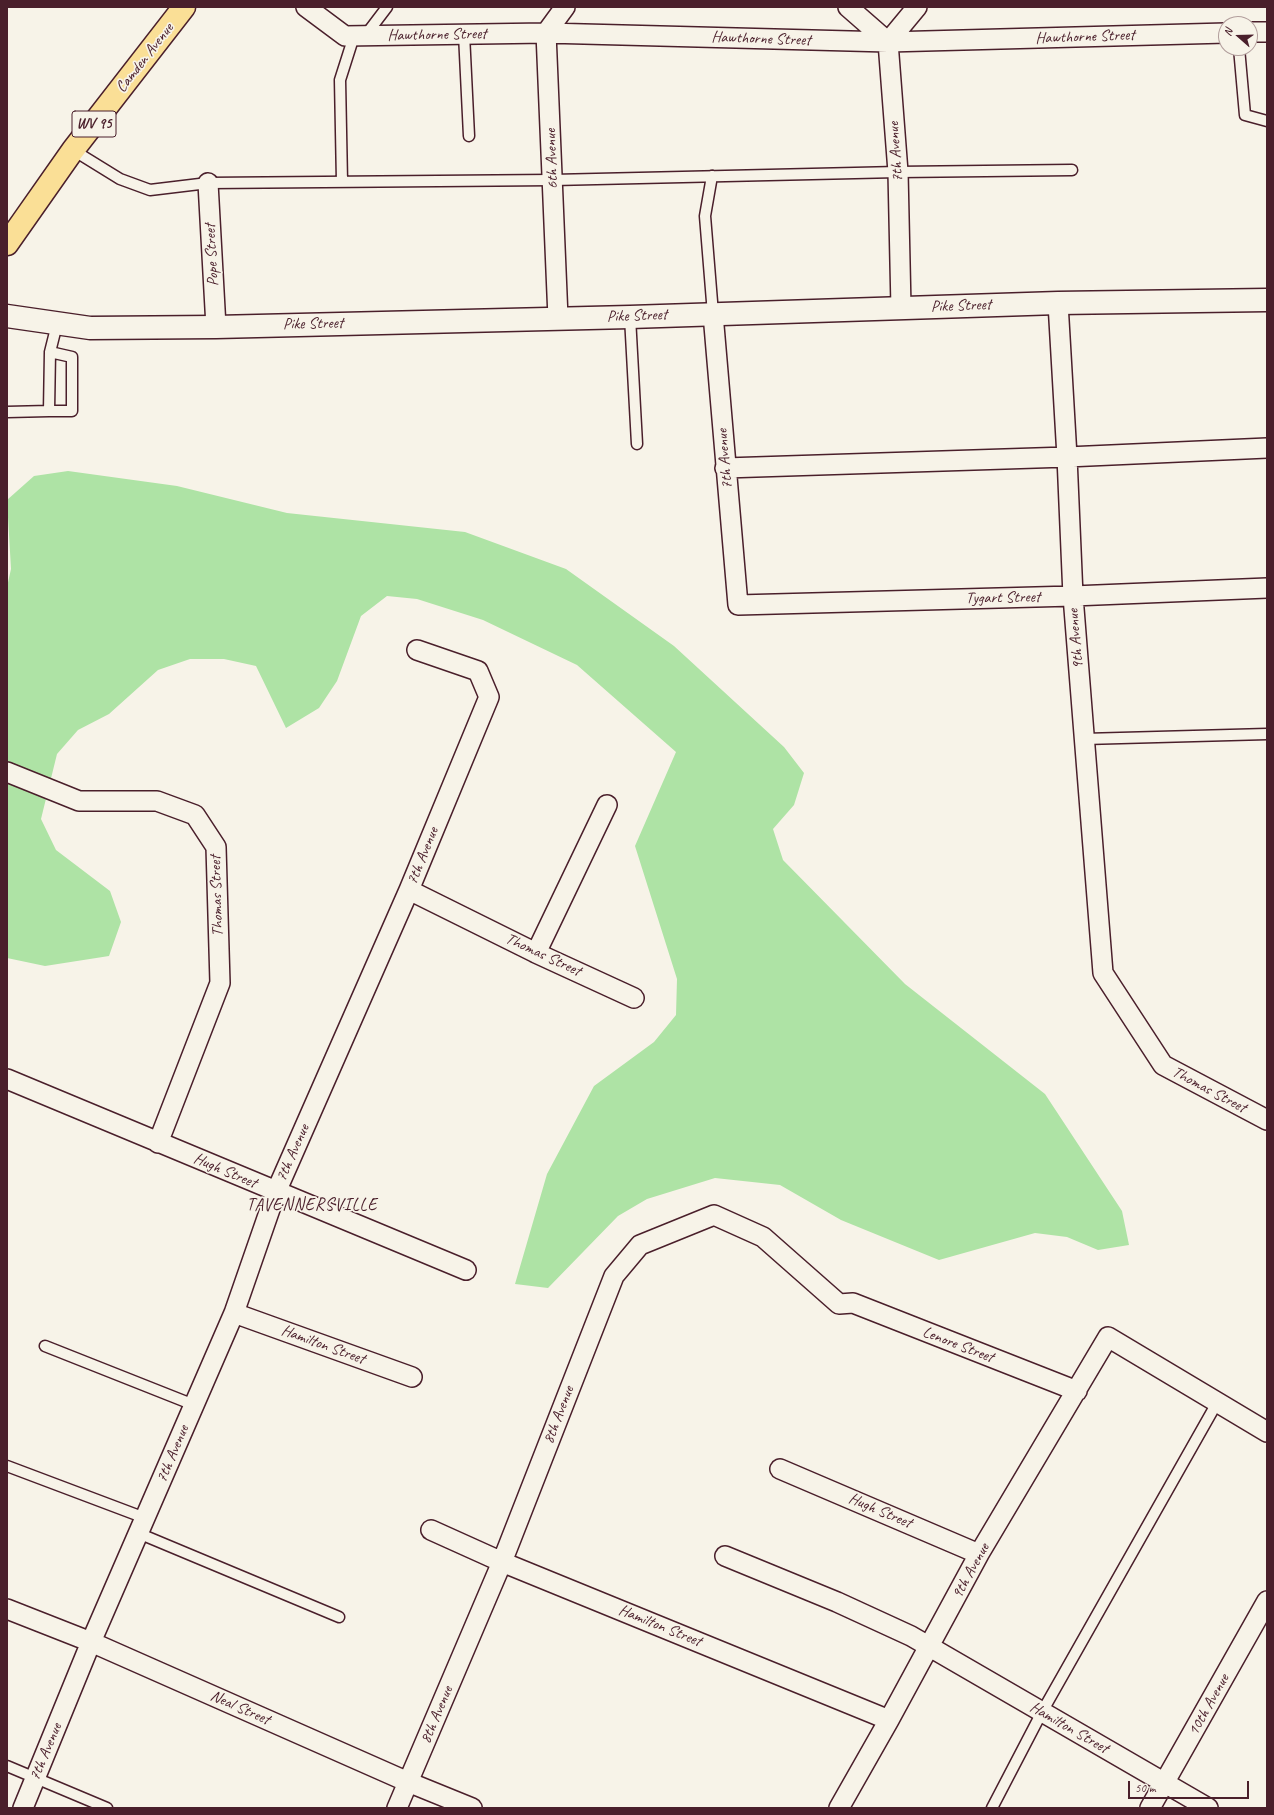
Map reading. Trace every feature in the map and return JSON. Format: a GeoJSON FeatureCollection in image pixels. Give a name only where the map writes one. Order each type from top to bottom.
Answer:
{"type":"FeatureCollection","features":[{"type":"Feature","properties":{"kind":"main road","name":"Camden Avenue"},"geometry":{"type":"LineString","coordinates":[[7,244],[73,150],[184,7]]}},
{"type":"Feature","properties":{"kind":"main road","name":"Pike Street"},"geometry":{"type":"LineString","coordinates":[[7,316],[90,328],[216,327],[630,317],[1058,303],[1267,300]]}},
{"type":"Feature","properties":{"kind":"street","name":"Hawthorne Street"},"geometry":{"type":"LineString","coordinates":[[306,7],[345,36],[546,32],[888,42],[1218,33]]}},
{"type":"Feature","properties":{"kind":"street"},"geometry":{"type":"LineString","coordinates":[[546,32],[565,7]]}},
{"type":"Feature","properties":{"kind":"street"},"geometry":{"type":"LineString","coordinates":[[848,7],[888,42],[918,7]]}},
{"type":"Feature","properties":{"kind":"street","name":"6th Avenue"},"geometry":{"type":"LineString","coordinates":[[546,32],[558,318]]}},
{"type":"Feature","properties":{"kind":"street","name":"7th Avenue"},"geometry":{"type":"LineString","coordinates":[[888,42],[898,172],[901,308]]}},
{"type":"Feature","properties":{"kind":"street","name":"Pope Street"},"geometry":{"type":"LineString","coordinates":[[208,183],[216,327]]}},
{"type":"Feature","properties":{"kind":"street","name":"9th Avenue"},"geometry":{"type":"LineString","coordinates":[[1058,303],[1073,596],[1103,973]]}},
{"type":"Feature","properties":{"kind":"street","name":"7th Avenue"},"geometry":{"type":"LineString","coordinates":[[713,314],[725,468],[738,605]]}},
{"type":"Feature","properties":{"kind":"street"},"geometry":{"type":"LineString","coordinates":[[725,468],[1067,458],[1267,448]]}},
{"type":"Feature","properties":{"kind":"street","name":"Tygart Street"},"geometry":{"type":"LineString","coordinates":[[738,605],[1073,596],[1267,588]]}},
{"type":"Feature","properties":{"kind":"street","name":"7th Avenue"},"geometry":{"type":"LineString","coordinates":[[23,1808],[91,1642],[234,1313],[276,1192],[409,890],[489,697],[478,670],[418,650]]}},
{"type":"Feature","properties":{"kind":"street","name":"Thomas Street"},"geometry":{"type":"LineString","coordinates":[[7,772],[79,801],[156,801],[195,815],[216,847],[220,983],[158,1142]]}},
{"type":"Feature","properties":{"kind":"street"},"geometry":{"type":"LineString","coordinates":[[536,953],[607,805]]}},
{"type":"Feature","properties":{"kind":"street","name":"Thomas Street"},"geometry":{"type":"LineString","coordinates":[[409,890],[536,953],[634,998]]}},
{"type":"Feature","properties":{"kind":"street","name":"Thomas Street"},"geometry":{"type":"LineString","coordinates":[[1103,973],[1163,1065],[1267,1120]]}},
{"type":"Feature","properties":{"kind":"street","name":"Hugh Street"},"geometry":{"type":"LineString","coordinates":[[7,1079],[466,1270]]}},
{"type":"Feature","properties":{"kind":"street","name":"8th Avenue"},"geometry":{"type":"LineString","coordinates":[[397,1808],[502,1562],[614,1276],[640,1245],[714,1215],[763,1237],[839,1304]]}},
{"type":"Feature","properties":{"kind":"street","name":"Lenore Street"},"geometry":{"type":"LineString","coordinates":[[839,1304],[853,1303],[1077,1391]]}},
{"type":"Feature","properties":{"kind":"street","name":"Hamilton Street"},"geometry":{"type":"LineString","coordinates":[[234,1313],[412,1377]]}},
{"type":"Feature","properties":{"kind":"street","name":"9th Avenue"},"geometry":{"type":"LineString","coordinates":[[840,1808],[979,1554],[1108,1337],[1218,1401]]}},
{"type":"Feature","properties":{"kind":"street"},"geometry":{"type":"LineString","coordinates":[[1218,1401],[1267,1432]]}},
{"type":"Feature","properties":{"kind":"street","name":"Hugh Street"},"geometry":{"type":"LineString","coordinates":[[780,1469],[979,1554]]}},
{"type":"Feature","properties":{"kind":"street","name":"Hamilton Street"},"geometry":{"type":"LineString","coordinates":[[431,1530],[502,1562],[889,1720]]}},
{"type":"Feature","properties":{"kind":"street","name":"Hamilton Street"},"geometry":{"type":"LineString","coordinates":[[725,1556],[837,1602],[911,1636],[1208,1808]]}},
{"type":"Feature","properties":{"kind":"street","name":"10th Avenue"},"geometry":{"type":"LineString","coordinates":[[1150,1808],[1267,1601]]}},
{"type":"Feature","properties":{"kind":"street","name":"Neal Street"},"geometry":{"type":"LineString","coordinates":[[7,1609],[91,1642],[408,1782],[472,1808]]}},
{"type":"Feature","properties":{"kind":"lane"},"geometry":{"type":"LineString","coordinates":[[342,182],[340,80],[360,36],[387,7]]}},
{"type":"Feature","properties":{"kind":"lane"},"geometry":{"type":"LineString","coordinates":[[464,34],[469,136]]}},
{"type":"Feature","properties":{"kind":"lane"},"geometry":{"type":"LineString","coordinates":[[1241,56],[1245,115],[1267,121]]}},
{"type":"Feature","properties":{"kind":"lane"},"geometry":{"type":"LineString","coordinates":[[73,150],[120,179],[150,190],[208,183],[553,180],[898,172],[1072,170]]}},
{"type":"Feature","properties":{"kind":"lane"},"geometry":{"type":"LineString","coordinates":[[712,176],[705,216],[713,314]]}},
{"type":"Feature","properties":{"kind":"lane"},"geometry":{"type":"LineString","coordinates":[[630,317],[637,444]]}},
{"type":"Feature","properties":{"kind":"lane"},"geometry":{"type":"LineString","coordinates":[[49,411],[50,352],[57,324]]}},
{"type":"Feature","properties":{"kind":"lane"},"geometry":{"type":"LineString","coordinates":[[7,412],[72,411],[72,357],[50,352]]}},
{"type":"Feature","properties":{"kind":"lane"},"geometry":{"type":"LineString","coordinates":[[1084,739],[1267,734]]}},
{"type":"Feature","properties":{"kind":"lane"},"geometry":{"type":"LineString","coordinates":[[45,1346],[194,1405]]}},
{"type":"Feature","properties":{"kind":"lane"},"geometry":{"type":"LineString","coordinates":[[992,1808],[1042,1712],[1218,1401]]}},
{"type":"Feature","properties":{"kind":"lane"},"geometry":{"type":"LineString","coordinates":[[7,1466],[142,1526],[339,1617]]}},
{"type":"Feature","properties":{"kind":"lane"},"geometry":{"type":"LineString","coordinates":[[7,1766],[107,1808]]}},
{"type":"Feature","properties":{"kind":"green space"},"geometry":{"type":"Polygon","coordinates":[[[68,471],[177,486],[287,513],[465,532],[566,569],[674,646],[784,747],[804,773],[794,805],[773,829],[783,860],[905,984],[1045,1094],[1122,1211],[1129,1245],[1098,1250],[1067,1237],[1035,1233],[939,1260],[841,1220],[780,1185],[715,1178],[647,1199],[618,1216],[548,1288],[515,1284],[547,1174],[594,1086],[654,1042],[676,1015],[677,979],[635,846],[676,752],[577,665],[483,620],[417,599],[387,596],[361,616],[337,681],[319,708],[286,728],[256,666],[224,659],[190,659],[158,670],[109,714],[78,730],[57,754],[41,819],[56,850],[110,891],[121,922],[109,956],[45,966],[7,958],[7,587],[11,569],[7,500],[34,476],[68,471]]]}},
{"type":"Feature","properties":{"kind":"district","name":"TAVENNERSVILLE"},"geometry":{"type":"Point","coordinates":[312,1206]}}]}
